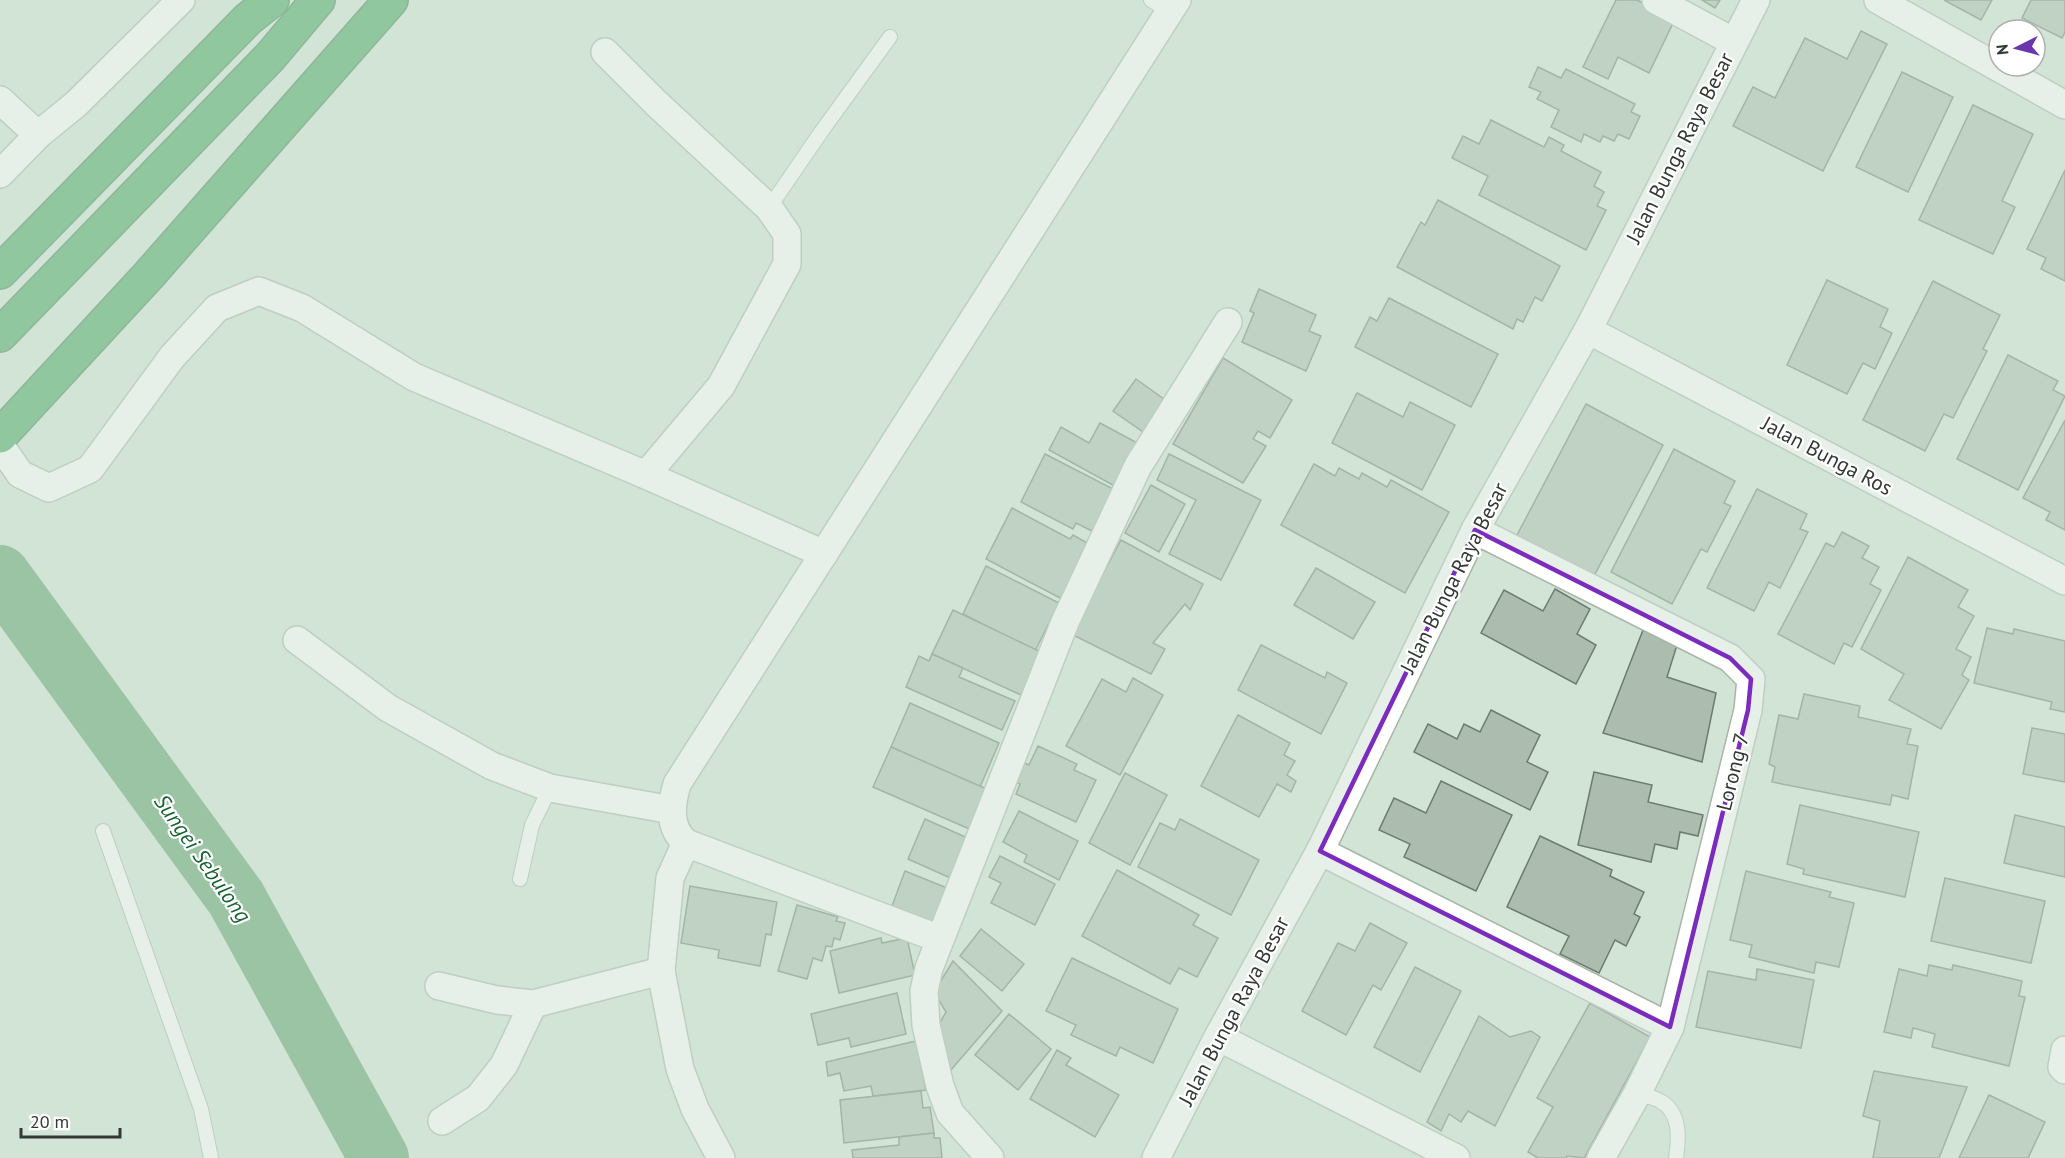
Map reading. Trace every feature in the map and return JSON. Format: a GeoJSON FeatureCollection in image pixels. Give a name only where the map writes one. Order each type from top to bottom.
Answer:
{"type":"FeatureCollection","features":[{"type":"Feature","properties":{"kind":"highway"},"geometry":{"type":"LineString","coordinates":[[1,271],[248,19],[272,0]]}},
{"type":"Feature","properties":{"kind":"highway"},"geometry":{"type":"LineString","coordinates":[[0,335],[270,57],[318,0]]}},
{"type":"Feature","properties":{"kind":"highway"},"geometry":{"type":"LineString","coordinates":[[0,436],[148,276],[391,0]]}},
{"type":"Feature","properties":{"kind":"street"},"geometry":{"type":"LineString","coordinates":[[0,174],[38,135],[76,104],[181,0]]}},
{"type":"Feature","properties":{"kind":"street"},"geometry":{"type":"LineString","coordinates":[[1656,0],[1734,42]]}},
{"type":"Feature","properties":{"kind":"street","name":"Jalan Bunga Raya Besar"},"geometry":{"type":"LineString","coordinates":[[1156,1158],[1218,1037],[1320,851],[1475,530],[1588,330],[1756,0]]}},
{"type":"Feature","properties":{"kind":"street"},"geometry":{"type":"LineString","coordinates":[[1878,0],[2065,105]]}},
{"type":"Feature","properties":{"kind":"street"},"geometry":{"type":"LineString","coordinates":[[940,939],[686,843],[679,837],[675,828],[672,810],[677,784],[824,554],[1166,4]]}},
{"type":"Feature","properties":{"kind":"street"},"geometry":{"type":"LineString","coordinates":[[604,52],[769,208],[787,234],[787,264],[721,386],[646,475]]}},
{"type":"Feature","properties":{"kind":"street"},"geometry":{"type":"LineString","coordinates":[[0,100],[38,135]]}},
{"type":"Feature","properties":{"kind":"street"},"geometry":{"type":"LineString","coordinates":[[0,445],[20,474],[49,488],[90,469],[172,357],[217,308],[259,291],[302,308],[414,377],[646,475],[824,554]]}},
{"type":"Feature","properties":{"kind":"street"},"geometry":{"type":"LineString","coordinates":[[990,1158],[950,1113],[940,1086],[926,1025],[924,991],[929,968],[1070,612],[1138,466],[1227,322]]}},
{"type":"Feature","properties":{"kind":"street","name":"Jalan Bunga Ros"},"geometry":{"type":"LineString","coordinates":[[1588,330],[2065,581]]}},
{"type":"Feature","properties":{"kind":"street","name":"Lorong 7"},"geometry":{"type":"LineString","coordinates":[[1475,530],[1730,658],[1750,679],[1748,710],[1670,1027],[1637,1094],[1601,1158]]}},
{"type":"Feature","properties":{"kind":"street"},"geometry":{"type":"LineString","coordinates":[[297,640],[388,708],[492,766],[550,788],[672,810]]}},
{"type":"Feature","properties":{"kind":"street"},"geometry":{"type":"LineString","coordinates":[[686,843],[670,879],[661,971],[680,1069],[695,1109],[721,1158]]}},
{"type":"Feature","properties":{"kind":"street"},"geometry":{"type":"LineString","coordinates":[[1320,851],[1670,1027]]}},
{"type":"Feature","properties":{"kind":"street"},"geometry":{"type":"LineString","coordinates":[[439,986],[497,1000],[533,1004],[661,971]]}},
{"type":"Feature","properties":{"kind":"street"},"geometry":{"type":"LineString","coordinates":[[442,1121],[478,1098],[504,1065],[533,1004]]}},
{"type":"Feature","properties":{"kind":"street"},"geometry":{"type":"LineString","coordinates":[[1218,1037],[1456,1158]]}},
{"type":"Feature","properties":{"kind":"street"},"geometry":{"type":"LineString","coordinates":[[2065,1050],[2062,1067],[2065,1070]]}},
{"type":"Feature","properties":{"kind":"lane"},"geometry":{"type":"LineString","coordinates":[[769,208],[820,132],[890,38]]}},
{"type":"Feature","properties":{"kind":"lane"},"geometry":{"type":"LineString","coordinates":[[520,879],[532,825],[550,788]]}},
{"type":"Feature","properties":{"kind":"lane"},"geometry":{"type":"LineString","coordinates":[[103,831],[201,1109],[211,1158]]}},
{"type":"Feature","properties":{"kind":"lane"},"geometry":{"type":"LineString","coordinates":[[1637,1094],[1661,1101],[1673,1113],[1679,1138],[1676,1158]]}},
{"type":"Feature","properties":{"kind":"highlighted area"},"geometry":{"type":"Polygon","coordinates":[[[1475,530],[1730,658],[1751,679],[1748,710],[1670,1027],[1320,851],[1475,530]]]}},
{"type":"Feature","properties":{"kind":"building"},"geometry":{"type":"Polygon","coordinates":[[[1616,0],[1637,0],[1675,19],[1649,73],[1618,57],[1608,79],[1583,67],[1616,0]]]}},
{"type":"Feature","properties":{"kind":"building"},"geometry":{"type":"Polygon","coordinates":[[[1702,0],[1720,0],[1715,8],[1702,0]]]}},
{"type":"Feature","properties":{"kind":"building"},"geometry":{"type":"Polygon","coordinates":[[[1944,0],[1992,0],[1981,20],[1944,0]]]}},
{"type":"Feature","properties":{"kind":"building"},"geometry":{"type":"Polygon","coordinates":[[[2031,0],[2065,0],[2065,32],[2062,38],[2047,30],[2047,18],[2022,18],[2031,0]]]}},
{"type":"Feature","properties":{"kind":"building"},"geometry":{"type":"Polygon","coordinates":[[[1861,31],[1887,44],[1823,171],[1733,126],[1753,87],[1775,98],[1805,38],[1847,59],[1861,31]]]}},
{"type":"Feature","properties":{"kind":"building"},"geometry":{"type":"Polygon","coordinates":[[[1538,67],[1561,78],[1566,69],[1635,104],[1631,112],[1640,116],[1629,139],[1618,134],[1614,141],[1603,136],[1600,142],[1584,134],[1581,142],[1551,127],[1559,110],[1537,99],[1541,92],[1529,87],[1538,67]]]}},
{"type":"Feature","properties":{"kind":"building"},"geometry":{"type":"Polygon","coordinates":[[[1902,72],[1953,97],[1908,192],[1856,167],[1902,72]]]}},
{"type":"Feature","properties":{"kind":"building"},"geometry":{"type":"Polygon","coordinates":[[[1973,105],[2033,134],[2002,201],[2015,207],[1993,254],[1919,220],[1973,105]]]}},
{"type":"Feature","properties":{"kind":"building"},"geometry":{"type":"Polygon","coordinates":[[[1491,120],[1544,147],[1549,137],[1564,145],[1561,151],[1601,172],[1594,186],[1604,192],[1597,206],[1606,210],[1586,250],[1479,195],[1488,176],[1452,158],[1463,136],[1479,144],[1491,120]]]}},
{"type":"Feature","properties":{"kind":"building"},"geometry":{"type":"Polygon","coordinates":[[[2065,170],[2065,281],[2041,269],[2046,258],[2027,249],[2065,170]]]}},
{"type":"Feature","properties":{"kind":"building"},"geometry":{"type":"Polygon","coordinates":[[[1438,200],[1560,266],[1542,301],[1535,297],[1523,322],[1517,319],[1513,329],[1397,267],[1421,222],[1425,225],[1438,200]]]}},
{"type":"Feature","properties":{"kind":"building"},"geometry":{"type":"Polygon","coordinates":[[[1827,280],[1888,309],[1880,327],[1892,333],[1875,369],[1863,363],[1847,394],[1787,365],[1827,280]]]}},
{"type":"Feature","properties":{"kind":"building"},"geometry":{"type":"Polygon","coordinates":[[[1933,281],[2000,315],[1983,349],[1987,351],[1953,418],[1944,414],[1925,451],[1863,420],[1933,281]]]}},
{"type":"Feature","properties":{"kind":"building"},"geometry":{"type":"Polygon","coordinates":[[[1259,289],[1316,315],[1309,331],[1321,336],[1306,371],[1242,342],[1254,313],[1250,311],[1259,289]]]}},
{"type":"Feature","properties":{"kind":"building"},"geometry":{"type":"Polygon","coordinates":[[[1389,298],[1498,354],[1471,407],[1355,347],[1370,317],[1377,321],[1389,298]]]}},
{"type":"Feature","properties":{"kind":"building"},"geometry":{"type":"Polygon","coordinates":[[[2008,355],[2058,381],[2053,390],[2065,396],[2018,490],[1957,459],[2008,355]]]}},
{"type":"Feature","properties":{"kind":"building"},"geometry":{"type":"Polygon","coordinates":[[[1223,358],[1292,400],[1270,438],[1258,431],[1253,439],[1266,446],[1243,483],[1173,444],[1223,358]]]}},
{"type":"Feature","properties":{"kind":"building"},"geometry":{"type":"Polygon","coordinates":[[[1136,379],[1168,402],[1146,434],[1113,411],[1136,379]]]}},
{"type":"Feature","properties":{"kind":"building"},"geometry":{"type":"Polygon","coordinates":[[[1357,393],[1403,417],[1410,402],[1455,425],[1422,490],[1332,443],[1357,393]]]}},
{"type":"Feature","properties":{"kind":"building"},"geometry":{"type":"Polygon","coordinates":[[[1586,404],[1663,445],[1593,578],[1516,537],[1586,404]]]}},
{"type":"Feature","properties":{"kind":"building"},"geometry":{"type":"Polygon","coordinates":[[[2065,420],[2065,530],[2046,520],[2050,512],[2023,498],[2065,420]]]}},
{"type":"Feature","properties":{"kind":"building"},"geometry":{"type":"Polygon","coordinates":[[[1100,423],[1143,446],[1120,489],[1049,450],[1061,427],[1089,443],[1100,423]]]}},
{"type":"Feature","properties":{"kind":"building"},"geometry":{"type":"Polygon","coordinates":[[[1674,449],[1735,481],[1724,503],[1731,506],[1707,552],[1701,549],[1672,604],[1611,572],[1674,449]]]}},
{"type":"Feature","properties":{"kind":"building"},"geometry":{"type":"Polygon","coordinates":[[[1045,454],[1117,491],[1096,533],[1076,523],[1073,529],[1021,502],[1045,454]]]}},
{"type":"Feature","properties":{"kind":"building"},"geometry":{"type":"Polygon","coordinates":[[[1169,454],[1261,500],[1221,580],[1169,554],[1196,500],[1157,480],[1169,454]]]}},
{"type":"Feature","properties":{"kind":"building"},"geometry":{"type":"Polygon","coordinates":[[[1314,464],[1335,476],[1339,468],[1359,479],[1362,473],[1387,487],[1391,480],[1449,512],[1405,593],[1281,525],[1314,464]]]}},
{"type":"Feature","properties":{"kind":"building"},"geometry":{"type":"Polygon","coordinates":[[[1151,485],[1185,504],[1159,552],[1125,533],[1151,485]]]}},
{"type":"Feature","properties":{"kind":"building"},"geometry":{"type":"Polygon","coordinates":[[[1757,489],[1807,514],[1800,529],[1808,532],[1780,588],[1769,582],[1754,611],[1707,588],[1757,489]]]}},
{"type":"Feature","properties":{"kind":"building"},"geometry":{"type":"Polygon","coordinates":[[[1012,508],[1070,539],[1073,535],[1091,545],[1062,599],[986,559],[1012,508]]]}},
{"type":"Feature","properties":{"kind":"building"},"geometry":{"type":"Polygon","coordinates":[[[1842,532],[1869,546],[1862,558],[1879,567],[1870,584],[1881,590],[1852,647],[1844,643],[1834,664],[1778,634],[1826,543],[1834,547],[1842,532]]]}},
{"type":"Feature","properties":{"kind":"building"},"geometry":{"type":"Polygon","coordinates":[[[1121,540],[1203,584],[1190,610],[1185,604],[1153,643],[1165,649],[1151,674],[1071,634],[1121,540]]]}},
{"type":"Feature","properties":{"kind":"building"},"geometry":{"type":"Polygon","coordinates":[[[1908,557],[1968,590],[1958,607],[1974,616],[1956,649],[1971,657],[1962,675],[1969,680],[1941,729],[1889,700],[1904,674],[1861,649],[1908,557]]]}},
{"type":"Feature","properties":{"kind":"building"},"geometry":{"type":"Polygon","coordinates":[[[986,566],[1059,603],[1035,651],[963,614],[986,566]]]}},
{"type":"Feature","properties":{"kind":"building"},"geometry":{"type":"Polygon","coordinates":[[[1316,568],[1375,602],[1353,639],[1294,605],[1316,568]]]}},
{"type":"Feature","properties":{"kind":"building"},"geometry":{"type":"Polygon","coordinates":[[[1555,589],[1590,609],[1577,634],[1596,645],[1576,684],[1481,633],[1504,590],[1543,611],[1555,589]]]}},
{"type":"Feature","properties":{"kind":"building"},"geometry":{"type":"Polygon","coordinates":[[[953,610],[1041,652],[1021,695],[932,654],[953,610]]]}},
{"type":"Feature","properties":{"kind":"building"},"geometry":{"type":"Polygon","coordinates":[[[1987,628],[2013,634],[2014,629],[2065,641],[2065,712],[2050,709],[2052,702],[1974,683],[1987,628]]]}},
{"type":"Feature","properties":{"kind":"building"},"geometry":{"type":"Polygon","coordinates":[[[1643,630],[1677,645],[1667,677],[1716,693],[1702,762],[1603,733],[1643,630]]]}},
{"type":"Feature","properties":{"kind":"building"},"geometry":{"type":"Polygon","coordinates":[[[1261,645],[1325,678],[1327,672],[1347,683],[1321,734],[1238,690],[1261,645]]]}},
{"type":"Feature","properties":{"kind":"building"},"geometry":{"type":"Polygon","coordinates":[[[932,654],[963,668],[959,677],[1015,701],[1002,730],[906,687],[919,656],[929,661],[932,654]]]}},
{"type":"Feature","properties":{"kind":"building"},"geometry":{"type":"Polygon","coordinates":[[[1133,678],[1163,695],[1120,775],[1066,746],[1102,679],[1126,692],[1133,678]]]}},
{"type":"Feature","properties":{"kind":"building"},"geometry":{"type":"Polygon","coordinates":[[[1804,694],[1860,706],[1858,717],[1911,729],[1907,744],[1918,746],[1908,799],[1892,795],[1890,805],[1772,782],[1775,767],[1769,764],[1779,715],[1798,719],[1804,694]]]}},
{"type":"Feature","properties":{"kind":"building"},"geometry":{"type":"Polygon","coordinates":[[[910,703],[999,743],[980,787],[891,747],[910,703]]]}},
{"type":"Feature","properties":{"kind":"building"},"geometry":{"type":"Polygon","coordinates":[[[1491,710],[1540,735],[1527,762],[1548,772],[1530,810],[1414,752],[1428,724],[1457,739],[1464,724],[1480,732],[1491,710]]]}},
{"type":"Feature","properties":{"kind":"building"},"geometry":{"type":"Polygon","coordinates":[[[1238,715],[1290,743],[1284,755],[1295,761],[1287,775],[1296,781],[1291,792],[1277,784],[1259,817],[1201,786],[1238,715]]]}},
{"type":"Feature","properties":{"kind":"building"},"geometry":{"type":"Polygon","coordinates":[[[2032,728],[2065,734],[2065,782],[2023,774],[2032,728]]]}},
{"type":"Feature","properties":{"kind":"building"},"geometry":{"type":"Polygon","coordinates":[[[1038,746],[1077,764],[1074,770],[1096,780],[1076,822],[1016,794],[1020,784],[1014,781],[1023,762],[1029,765],[1038,746]]]}},
{"type":"Feature","properties":{"kind":"building"},"geometry":{"type":"Polygon","coordinates":[[[891,747],[991,791],[974,831],[873,787],[891,747]]]}},
{"type":"Feature","properties":{"kind":"building"},"geometry":{"type":"Polygon","coordinates":[[[1594,772],[1652,785],[1648,802],[1703,815],[1698,836],[1680,832],[1677,849],[1655,844],[1651,862],[1578,845],[1594,772]]]}},
{"type":"Feature","properties":{"kind":"building"},"geometry":{"type":"Polygon","coordinates":[[[1125,773],[1167,795],[1130,865],[1089,843],[1125,773]]]}},
{"type":"Feature","properties":{"kind":"building"},"geometry":{"type":"Polygon","coordinates":[[[1441,781],[1512,815],[1476,891],[1404,857],[1410,844],[1379,830],[1394,798],[1426,813],[1441,781]]]}},
{"type":"Feature","properties":{"kind":"building"},"geometry":{"type":"Polygon","coordinates":[[[1800,805],[1919,832],[1905,897],[1803,874],[1804,869],[1787,864],[1800,805]]]}},
{"type":"Feature","properties":{"kind":"building"},"geometry":{"type":"Polygon","coordinates":[[[1019,811],[1078,841],[1059,880],[1024,862],[1027,855],[1003,842],[1019,811]]]}},
{"type":"Feature","properties":{"kind":"building"},"geometry":{"type":"Polygon","coordinates":[[[2015,815],[2065,827],[2065,877],[2004,863],[2015,815]]]}},
{"type":"Feature","properties":{"kind":"building"},"geometry":{"type":"Polygon","coordinates":[[[925,819],[972,840],[955,880],[908,859],[925,819]]]}},
{"type":"Feature","properties":{"kind":"building"},"geometry":{"type":"Polygon","coordinates":[[[1180,819],[1259,860],[1231,915],[1138,867],[1160,823],[1175,830],[1180,819]]]}},
{"type":"Feature","properties":{"kind":"building"},"geometry":{"type":"Polygon","coordinates":[[[1540,836],[1612,870],[1610,876],[1644,892],[1634,914],[1640,917],[1626,946],[1615,940],[1599,973],[1560,954],[1569,936],[1507,907],[1540,836]]]}},
{"type":"Feature","properties":{"kind":"building"},"geometry":{"type":"Polygon","coordinates":[[[1000,856],[1055,884],[1035,925],[991,903],[1001,883],[989,877],[1000,856]]]}},
{"type":"Feature","properties":{"kind":"building"},"geometry":{"type":"Polygon","coordinates":[[[1117,870],[1199,915],[1193,925],[1218,938],[1197,977],[1179,968],[1170,984],[1082,936],[1117,870]]]}},
{"type":"Feature","properties":{"kind":"building"},"geometry":{"type":"Polygon","coordinates":[[[905,871],[952,890],[939,924],[892,906],[905,871]]]}},
{"type":"Feature","properties":{"kind":"building"},"geometry":{"type":"Polygon","coordinates":[[[1746,871],[1831,892],[1829,897],[1854,903],[1839,967],[1816,962],[1814,973],[1749,957],[1752,945],[1730,940],[1746,871]]]}},
{"type":"Feature","properties":{"kind":"building"},"geometry":{"type":"Polygon","coordinates":[[[1945,878],[2045,901],[2031,963],[1931,941],[1945,878]]]}},
{"type":"Feature","properties":{"kind":"building"},"geometry":{"type":"Polygon","coordinates":[[[690,886],[777,902],[771,935],[766,934],[760,966],[718,958],[719,950],[681,943],[690,886]]]}},
{"type":"Feature","properties":{"kind":"building"},"geometry":{"type":"Polygon","coordinates":[[[797,905],[838,917],[836,921],[845,923],[840,940],[834,938],[832,947],[826,946],[822,961],[813,958],[807,979],[778,971],[797,905]]]}},
{"type":"Feature","properties":{"kind":"building"},"geometry":{"type":"Polygon","coordinates":[[[1370,923],[1407,943],[1381,990],[1373,985],[1346,1035],[1302,1011],[1338,943],[1355,951],[1370,923]]]}},
{"type":"Feature","properties":{"kind":"building"},"geometry":{"type":"Polygon","coordinates":[[[981,929],[1024,964],[1002,991],[960,956],[981,929]]]}},
{"type":"Feature","properties":{"kind":"building"},"geometry":{"type":"Polygon","coordinates":[[[881,938],[882,943],[907,938],[915,975],[839,993],[830,951],[881,938]]]}},
{"type":"Feature","properties":{"kind":"building"},"geometry":{"type":"Polygon","coordinates":[[[1072,958],[1178,1009],[1153,1063],[1120,1047],[1116,1056],[1071,1035],[1076,1025],[1046,1011],[1072,958]]]}},
{"type":"Feature","properties":{"kind":"building"},"geometry":{"type":"Polygon","coordinates":[[[953,961],[1002,1011],[950,1071],[937,1028],[946,1012],[934,992],[953,961]]]}},
{"type":"Feature","properties":{"kind":"building"},"geometry":{"type":"Polygon","coordinates":[[[1929,965],[1952,970],[1953,965],[2022,981],[2019,996],[2025,997],[2009,1066],[1932,1047],[1935,1034],[1913,1028],[1911,1038],[1884,1032],[1899,969],[1927,976],[1929,965]]]}},
{"type":"Feature","properties":{"kind":"building"},"geometry":{"type":"Polygon","coordinates":[[[1415,967],[1461,991],[1420,1072],[1374,1047],[1415,967]]]}},
{"type":"Feature","properties":{"kind":"building"},"geometry":{"type":"Polygon","coordinates":[[[1757,969],[1814,980],[1801,1048],[1696,1027],[1708,971],[1756,980],[1757,969]]]}},
{"type":"Feature","properties":{"kind":"building"},"geometry":{"type":"Polygon","coordinates":[[[897,993],[906,1034],[851,1047],[849,1038],[818,1045],[811,1014],[897,993]]]}},
{"type":"Feature","properties":{"kind":"building"},"geometry":{"type":"Polygon","coordinates":[[[1590,1003],[1650,1037],[1584,1158],[1567,1156],[1566,1158],[1538,1158],[1528,1152],[1553,1107],[1537,1098],[1590,1003]]]}},
{"type":"Feature","properties":{"kind":"building"},"geometry":{"type":"Polygon","coordinates":[[[1009,1014],[1051,1049],[1018,1090],[975,1055],[1009,1014]]]}},
{"type":"Feature","properties":{"kind":"building"},"geometry":{"type":"Polygon","coordinates":[[[1479,1016],[1510,1037],[1531,1031],[1540,1037],[1495,1126],[1468,1111],[1461,1122],[1449,1114],[1441,1131],[1427,1122],[1479,1016]]]}},
{"type":"Feature","properties":{"kind":"building"},"geometry":{"type":"Polygon","coordinates":[[[916,1041],[926,1090],[873,1096],[871,1086],[844,1091],[840,1073],[828,1076],[826,1062],[916,1041]]]}},
{"type":"Feature","properties":{"kind":"building"},"geometry":{"type":"Polygon","coordinates":[[[1057,1050],[1071,1058],[1066,1065],[1119,1095],[1095,1137],[1030,1099],[1057,1050]]]}},
{"type":"Feature","properties":{"kind":"building"},"geometry":{"type":"Polygon","coordinates":[[[1874,1071],[1967,1087],[1939,1158],[1873,1158],[1880,1121],[1863,1116],[1874,1071]]]}},
{"type":"Feature","properties":{"kind":"building"},"geometry":{"type":"Polygon","coordinates":[[[921,1091],[923,1108],[930,1107],[934,1133],[844,1143],[840,1100],[921,1091]]]}},
{"type":"Feature","properties":{"kind":"building"},"geometry":{"type":"Polygon","coordinates":[[[1989,1095],[2045,1122],[2028,1158],[1959,1158],[1989,1095]]]}},
{"type":"Feature","properties":{"kind":"building"},"geometry":{"type":"Polygon","coordinates":[[[934,1133],[934,1138],[940,1138],[942,1158],[853,1158],[852,1150],[899,1145],[899,1137],[934,1133]]]}},
{"type":"Feature","properties":{"kind":"waterway","name":"Sungei Sebulong"},"geometry":{"type":"LineString","coordinates":[[0,575],[236,898],[379,1158]]}}]}
